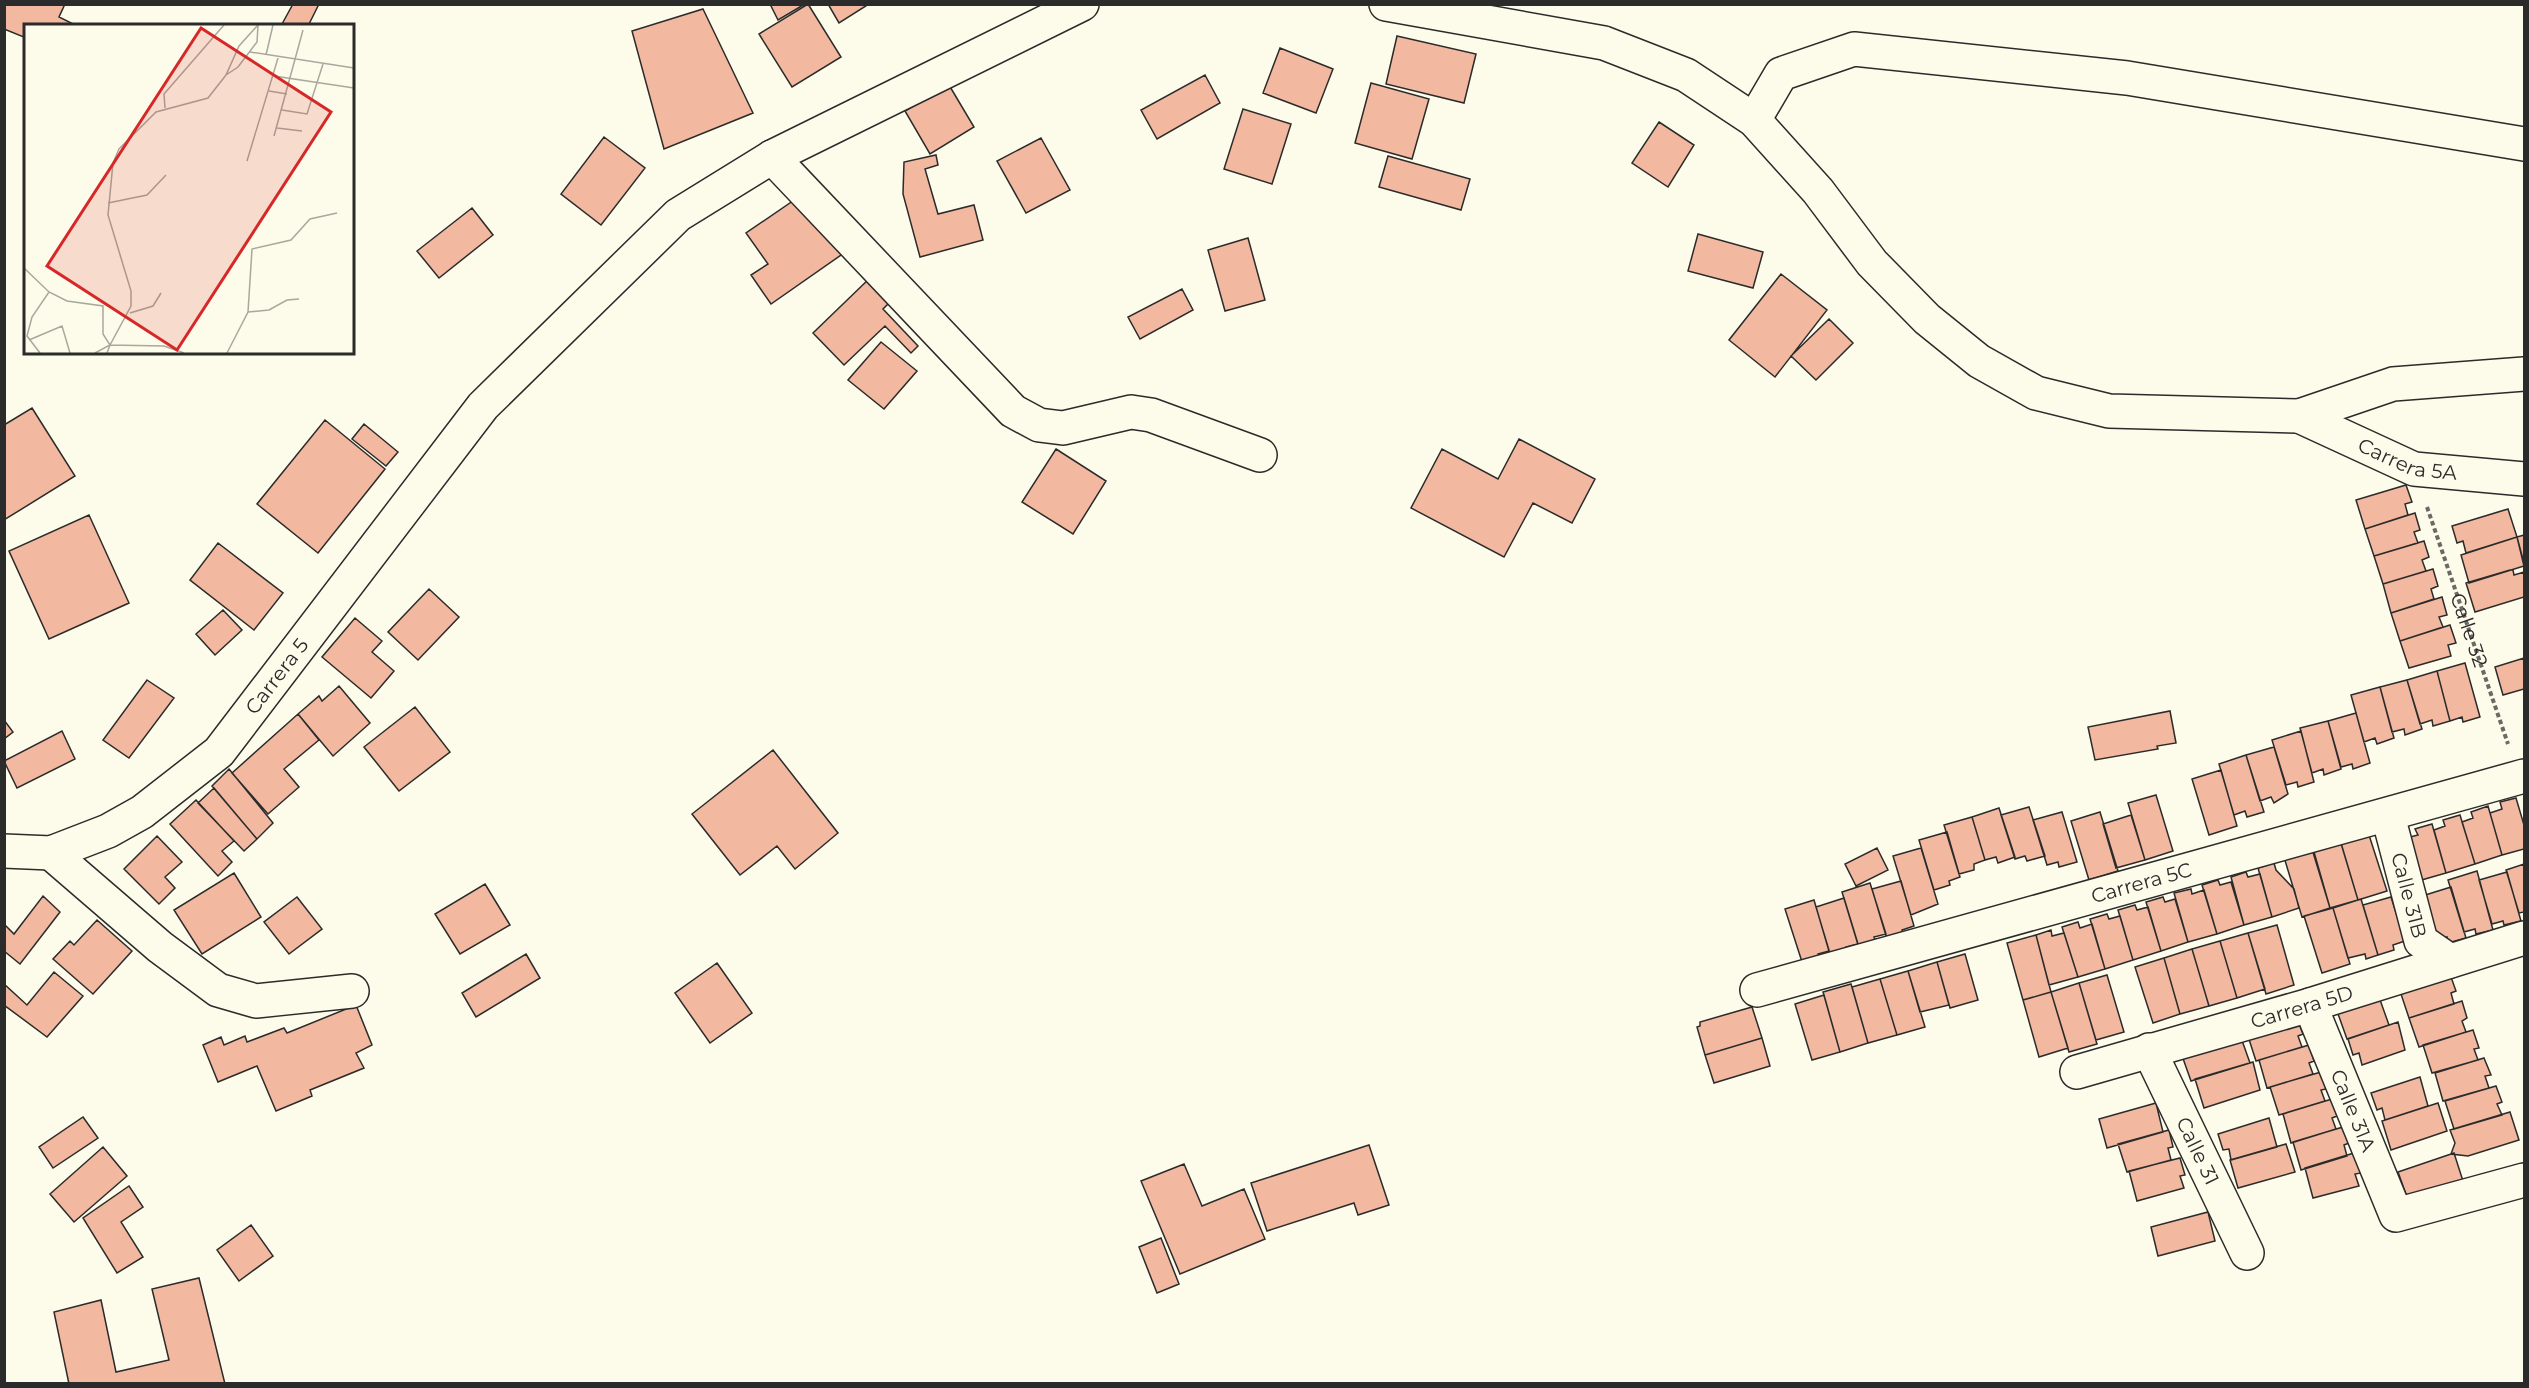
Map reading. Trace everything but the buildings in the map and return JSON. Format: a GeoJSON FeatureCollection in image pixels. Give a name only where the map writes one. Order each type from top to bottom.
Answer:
{"type":"FeatureCollection","features":[{"type":"Feature","properties":{"kind":"street","name":"Carrera 5"},"geometry":{"type":"LineString","coordinates":[[4,851],[51,853],[108,831],[142,812],[219,752],[483,406],[678,215],[772,157],[1082,4]]}},
{"type":"Feature","properties":{"kind":"street"},"geometry":{"type":"LineString","coordinates":[[1386,4],[1604,43],[1686,75],[1754,120],[1818,191],[1872,263],[1926,319],[1979,361],[2036,393],[2109,411],[2299,416],[2393,384],[2524,374]]}},
{"type":"Feature","properties":{"kind":"street"},"geometry":{"type":"LineString","coordinates":[[1754,120],[1781,74],[1854,49],[2127,78],[2524,144]]}},
{"type":"Feature","properties":{"kind":"street"},"geometry":{"type":"LineString","coordinates":[[772,157],[1014,411],[1039,425],[1063,428],[1131,412],[1152,415],[1260,455]]}},
{"type":"Feature","properties":{"kind":"street","name":"Carrera 5A"},"geometry":{"type":"LineString","coordinates":[[2299,416],[2414,469],[2524,479]]}},
{"type":"Feature","properties":{"kind":"street","name":"Carrera 5C"},"geometry":{"type":"LineString","coordinates":[[1757,990],[2388,816],[2523,782]]}},
{"type":"Feature","properties":{"kind":"street","name":"Calle 31B"},"geometry":{"type":"LineString","coordinates":[[2388,816],[2421,940],[2450,961]]}},
{"type":"Feature","properties":{"kind":"street"},"geometry":{"type":"LineString","coordinates":[[51,853],[160,946],[218,990],[256,1001],[352,991]]}},
{"type":"Feature","properties":{"kind":"street","name":"Carrera 5D"},"geometry":{"type":"LineString","coordinates":[[2077,1072],[2310,1005],[2524,938]]}},
{"type":"Feature","properties":{"kind":"street","name":"Calle 31A"},"geometry":{"type":"LineString","coordinates":[[2310,1005],[2396,1215],[2524,1180]]}},
{"type":"Feature","properties":{"kind":"street","name":"Calle 31"},"geometry":{"type":"LineString","coordinates":[[2149,1050],[2247,1253]]}},
{"type":"Feature","properties":{"kind":"path","name":"Calle 32"},"geometry":{"type":"LineString","coordinates":[[2414,469],[2523,782]]}}]}
